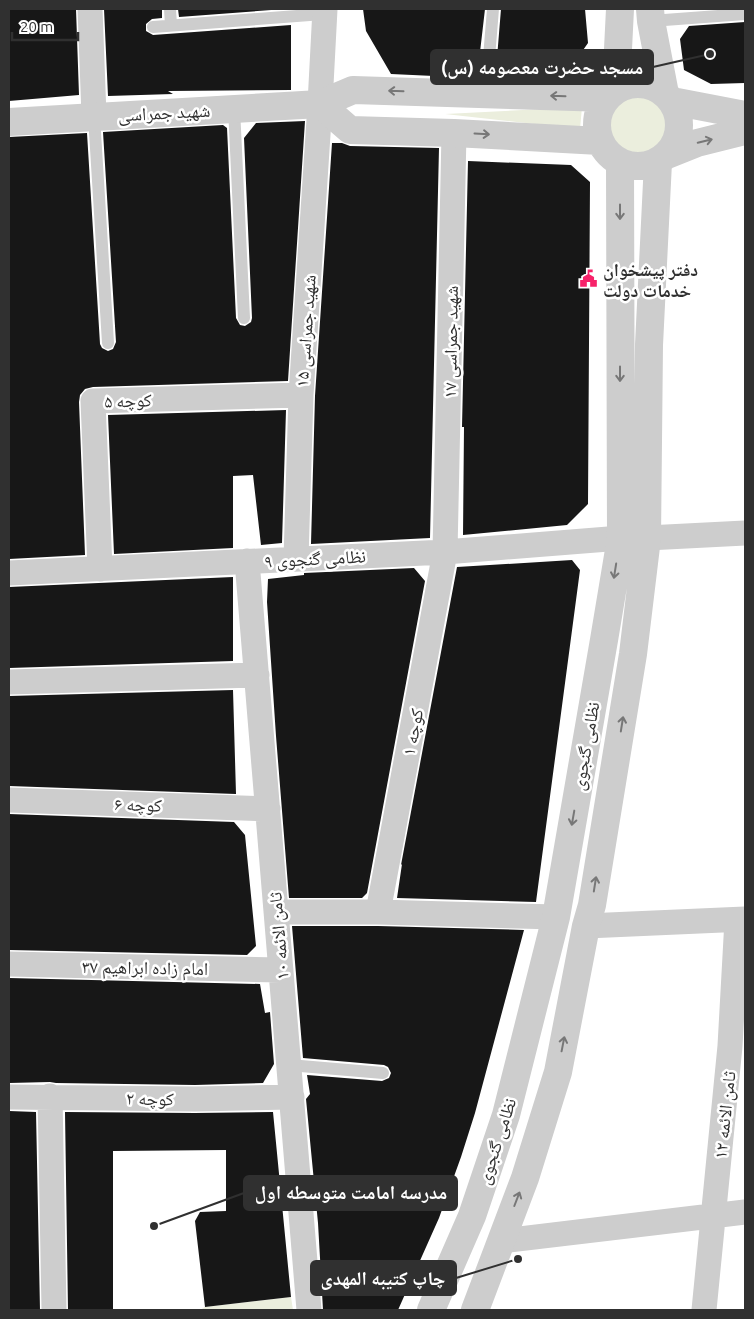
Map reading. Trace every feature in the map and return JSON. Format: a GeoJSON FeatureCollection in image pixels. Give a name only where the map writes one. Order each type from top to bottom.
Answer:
{"type":"FeatureCollection","features":[{"type":"Feature","properties":{"kind":"street"},"geometry":{"type":"LineString","coordinates":[[90,9],[94,116]]}},
{"type":"Feature","properties":{"kind":"street"},"geometry":{"type":"LineString","coordinates":[[612,94],[620,9]]}},
{"type":"Feature","properties":{"kind":"street","name":"شهید جمراسی ۱۵"},"geometry":{"type":"LineString","coordinates":[[296,558],[301,395],[320,104],[324,11]]}},
{"type":"Feature","properties":{"kind":"street"},"geometry":{"type":"LineString","coordinates":[[650,15],[668,98]]}},
{"type":"Feature","properties":{"kind":"street"},"geometry":{"type":"LineString","coordinates":[[662,159],[674,146],[680,123],[677,112],[668,98],[654,87],[642,84],[629,85],[612,94],[600,107],[597,118],[597,130],[604,150],[620,163],[646,166],[662,159],[697,143],[745,131]]}},
{"type":"Feature","properties":{"kind":"street","name":"شهید جمراسی"},"geometry":{"type":"LineString","coordinates":[[9,122],[320,104],[353,90],[486,94],[612,94]]}},
{"type":"Feature","properties":{"kind":"street"},"geometry":{"type":"LineString","coordinates":[[668,98],[745,115]]}},
{"type":"Feature","properties":{"kind":"street"},"geometry":{"type":"LineString","coordinates":[[320,104],[350,130],[454,133],[600,141]]}},
{"type":"Feature","properties":{"kind":"street","name":"شهید جمراسی ۱۷"},"geometry":{"type":"LineString","coordinates":[[446,552],[454,133]]}},
{"type":"Feature","properties":{"kind":"street","name":"نظامی گنجوی"},"geometry":{"type":"LineString","coordinates":[[475,1310],[525,1178],[558,1072],[586,926],[592,905],[633,654],[648,538],[649,345],[662,159]]}},
{"type":"Feature","properties":{"kind":"street","name":"نظامی گنجوی"},"geometry":{"type":"LineString","coordinates":[[431,1310],[472,1216],[506,1115],[556,916],[620,538],[620,163]]}},
{"type":"Feature","properties":{"kind":"street","name":"کوچه ۵"},"geometry":{"type":"LineString","coordinates":[[100,569],[93,401],[301,395]]}},
{"type":"Feature","properties":{"kind":"street"},"geometry":{"type":"LineString","coordinates":[[648,538],[745,533]]}},
{"type":"Feature","properties":{"kind":"street","name":"نظامی گنجوی ۹"},"geometry":{"type":"LineString","coordinates":[[9,573],[446,552],[620,538]]}},
{"type":"Feature","properties":{"kind":"street","name":"کوچه ۱"},"geometry":{"type":"LineString","coordinates":[[378,912],[446,552]]}},
{"type":"Feature","properties":{"kind":"street","name":"ثامن الائمه ۱۰"},"geometry":{"type":"LineString","coordinates":[[247,561],[309,1310]]}},
{"type":"Feature","properties":{"kind":"street"},"geometry":{"type":"LineString","coordinates":[[9,682],[257,675]]}},
{"type":"Feature","properties":{"kind":"street","name":"کوچه ۶"},"geometry":{"type":"LineString","coordinates":[[9,800],[268,809]]}},
{"type":"Feature","properties":{"kind":"street"},"geometry":{"type":"LineString","coordinates":[[276,912],[556,916]]}},
{"type":"Feature","properties":{"kind":"street"},"geometry":{"type":"LineString","coordinates":[[586,926],[741,920]]}},
{"type":"Feature","properties":{"kind":"street","name":"ثامن الائمه ۱۲"},"geometry":{"type":"LineString","coordinates":[[704,1310],[714,1216],[738,1045],[741,920]]}},
{"type":"Feature","properties":{"kind":"street","name":"امام زاده ابراهیم ۳۷"},"geometry":{"type":"LineString","coordinates":[[9,964],[281,970]]}},
{"type":"Feature","properties":{"kind":"street"},"geometry":{"type":"LineString","coordinates":[[50,1096],[54,1310]]}},
{"type":"Feature","properties":{"kind":"street","name":"کوچه ۲"},"geometry":{"type":"LineString","coordinates":[[9,1097],[195,1099],[292,1097]]}},
{"type":"Feature","properties":{"kind":"street"},"geometry":{"type":"LineString","coordinates":[[502,1241],[745,1212]]}},
{"type":"Feature","properties":{"kind":"lane"},"geometry":{"type":"LineString","coordinates":[[170,9],[171,25]]}},
{"type":"Feature","properties":{"kind":"lane"},"geometry":{"type":"LineString","coordinates":[[486,94],[493,9]]}},
{"type":"Feature","properties":{"kind":"lane"},"geometry":{"type":"LineString","coordinates":[[153,27],[324,11]]}},
{"type":"Feature","properties":{"kind":"lane"},"geometry":{"type":"LineString","coordinates":[[650,15],[745,14]]}},
{"type":"Feature","properties":{"kind":"lane"},"geometry":{"type":"LineString","coordinates":[[234,108],[244,318]]}},
{"type":"Feature","properties":{"kind":"lane"},"geometry":{"type":"LineString","coordinates":[[94,116],[108,343]]}},
{"type":"Feature","properties":{"kind":"lane"},"geometry":{"type":"LineString","coordinates":[[289,1065],[383,1073]]}},
{"type":"Feature","properties":{"kind":"green space"},"geometry":{"type":"Polygon","coordinates":[[[638,92],[650,95],[661,102],[668,113],[671,125],[668,137],[661,148],[650,155],[638,158],[626,155],[615,148],[608,137],[605,125],[608,113],[615,102],[626,95],[638,92]]]}},
{"type":"Feature","properties":{"kind":"green space"},"geometry":{"type":"Polygon","coordinates":[[[582,107],[580,129],[445,114],[582,107]]]}},
{"type":"Feature","properties":{"kind":"green space"},"geometry":{"type":"Polygon","coordinates":[[[291,1297],[293,1310],[200,1310],[205,1307],[291,1297]]]}},
{"type":"Feature","properties":{"kind":"building"},"geometry":{"type":"Polygon","coordinates":[[[9,9],[76,9],[79,95],[9,101],[9,9]]]}},
{"type":"Feature","properties":{"kind":"building"},"geometry":{"type":"Polygon","coordinates":[[[104,9],[162,9],[162,18],[152,19],[146,24],[146,31],[153,35],[291,25],[291,90],[168,91],[173,94],[108,96],[104,9]]]}},
{"type":"Feature","properties":{"kind":"building"},"geometry":{"type":"Polygon","coordinates":[[[178,9],[285,9],[179,17],[178,9]]]}},
{"type":"Feature","properties":{"kind":"building"},"geometry":{"type":"Polygon","coordinates":[[[363,9],[485,9],[477,78],[391,74],[366,31],[363,9]]]}},
{"type":"Feature","properties":{"kind":"building"},"geometry":{"type":"Polygon","coordinates":[[[501,9],[585,9],[588,43],[567,73],[539,76],[515,72],[497,58],[501,9]]]}},
{"type":"Feature","properties":{"kind":"building"},"geometry":{"type":"Polygon","coordinates":[[[745,22],[745,83],[711,84],[684,70],[680,39],[689,26],[745,22]]]}},
{"type":"Feature","properties":{"kind":"building"},"geometry":{"type":"Polygon","coordinates":[[[305,121],[288,381],[93,387],[85,389],[80,395],[79,402],[85,555],[9,559],[9,137],[87,133],[100,344],[102,348],[108,351],[113,349],[116,342],[103,132],[223,125],[227,128],[236,318],[240,325],[245,326],[251,322],[252,318],[244,138],[256,123],[305,121]]]}},
{"type":"Feature","properties":{"kind":"building"},"geometry":{"type":"Polygon","coordinates":[[[332,143],[342,143],[350,146],[439,148],[430,538],[311,544],[315,396],[332,143]]]}},
{"type":"Feature","properties":{"kind":"building"},"geometry":{"type":"Polygon","coordinates":[[[468,161],[571,165],[590,182],[588,504],[567,525],[463,535],[464,427],[462,427],[468,161]]]}},
{"type":"Feature","properties":{"kind":"building"},"geometry":{"type":"Polygon","coordinates":[[[286,410],[282,543],[261,545],[253,475],[233,476],[233,548],[114,554],[108,415],[286,410]]]}},
{"type":"Feature","properties":{"kind":"building"},"geometry":{"type":"Polygon","coordinates":[[[572,560],[580,570],[536,902],[397,898],[401,865],[457,567],[572,560]]]}},
{"type":"Feature","properties":{"kind":"building"},"geometry":{"type":"Polygon","coordinates":[[[414,568],[425,581],[367,893],[362,898],[289,898],[267,602],[268,579],[304,575],[304,573],[414,568]]]}},
{"type":"Feature","properties":{"kind":"building"},"geometry":{"type":"Polygon","coordinates":[[[233,577],[233,661],[9,668],[9,587],[233,577]]]}},
{"type":"Feature","properties":{"kind":"building"},"geometry":{"type":"Polygon","coordinates":[[[233,690],[236,794],[9,786],[9,696],[233,690]]]}},
{"type":"Feature","properties":{"kind":"building"},"geometry":{"type":"Polygon","coordinates":[[[9,814],[234,822],[245,835],[256,946],[247,955],[9,950],[9,814]]]}},
{"type":"Feature","properties":{"kind":"building"},"geometry":{"type":"Polygon","coordinates":[[[292,926],[524,930],[475,1113],[461,1157],[439,1218],[398,1310],[323,1310],[318,1223],[306,1099],[310,1094],[307,1075],[382,1081],[389,1078],[391,1073],[388,1067],[384,1065],[303,1058],[292,926]]]}},
{"type":"Feature","properties":{"kind":"building"},"geometry":{"type":"Polygon","coordinates":[[[9,978],[260,984],[265,1013],[270,1012],[274,1064],[263,1083],[195,1085],[9,1083],[9,978]]]}},
{"type":"Feature","properties":{"kind":"building"},"geometry":{"type":"Polygon","coordinates":[[[9,1111],[36,1112],[40,1310],[9,1310],[9,1111]]]}},
{"type":"Feature","properties":{"kind":"building"},"geometry":{"type":"Polygon","coordinates":[[[65,1112],[273,1112],[291,1297],[205,1307],[195,1221],[200,1212],[226,1211],[226,1150],[113,1151],[113,1310],[68,1310],[65,1112]]]}},
{"type":"Feature","properties":{"kind":"place","name":"مسجد حضرت معصومه (س)"},"geometry":{"type":"Point","coordinates":[710,54]}},
{"type":"Feature","properties":{"kind":"place","name":"دفتر پیشخوان خدمات دولت"},"geometry":{"type":"Point","coordinates":[589,279]}},
{"type":"Feature","properties":{"kind":"place","name":"مدرسه امامت متوسطه اول"},"geometry":{"type":"Point","coordinates":[154,1226]}},
{"type":"Feature","properties":{"kind":"place","name":"چاپ‌ کتیبه المهدی"},"geometry":{"type":"Point","coordinates":[518,1259]}}]}
